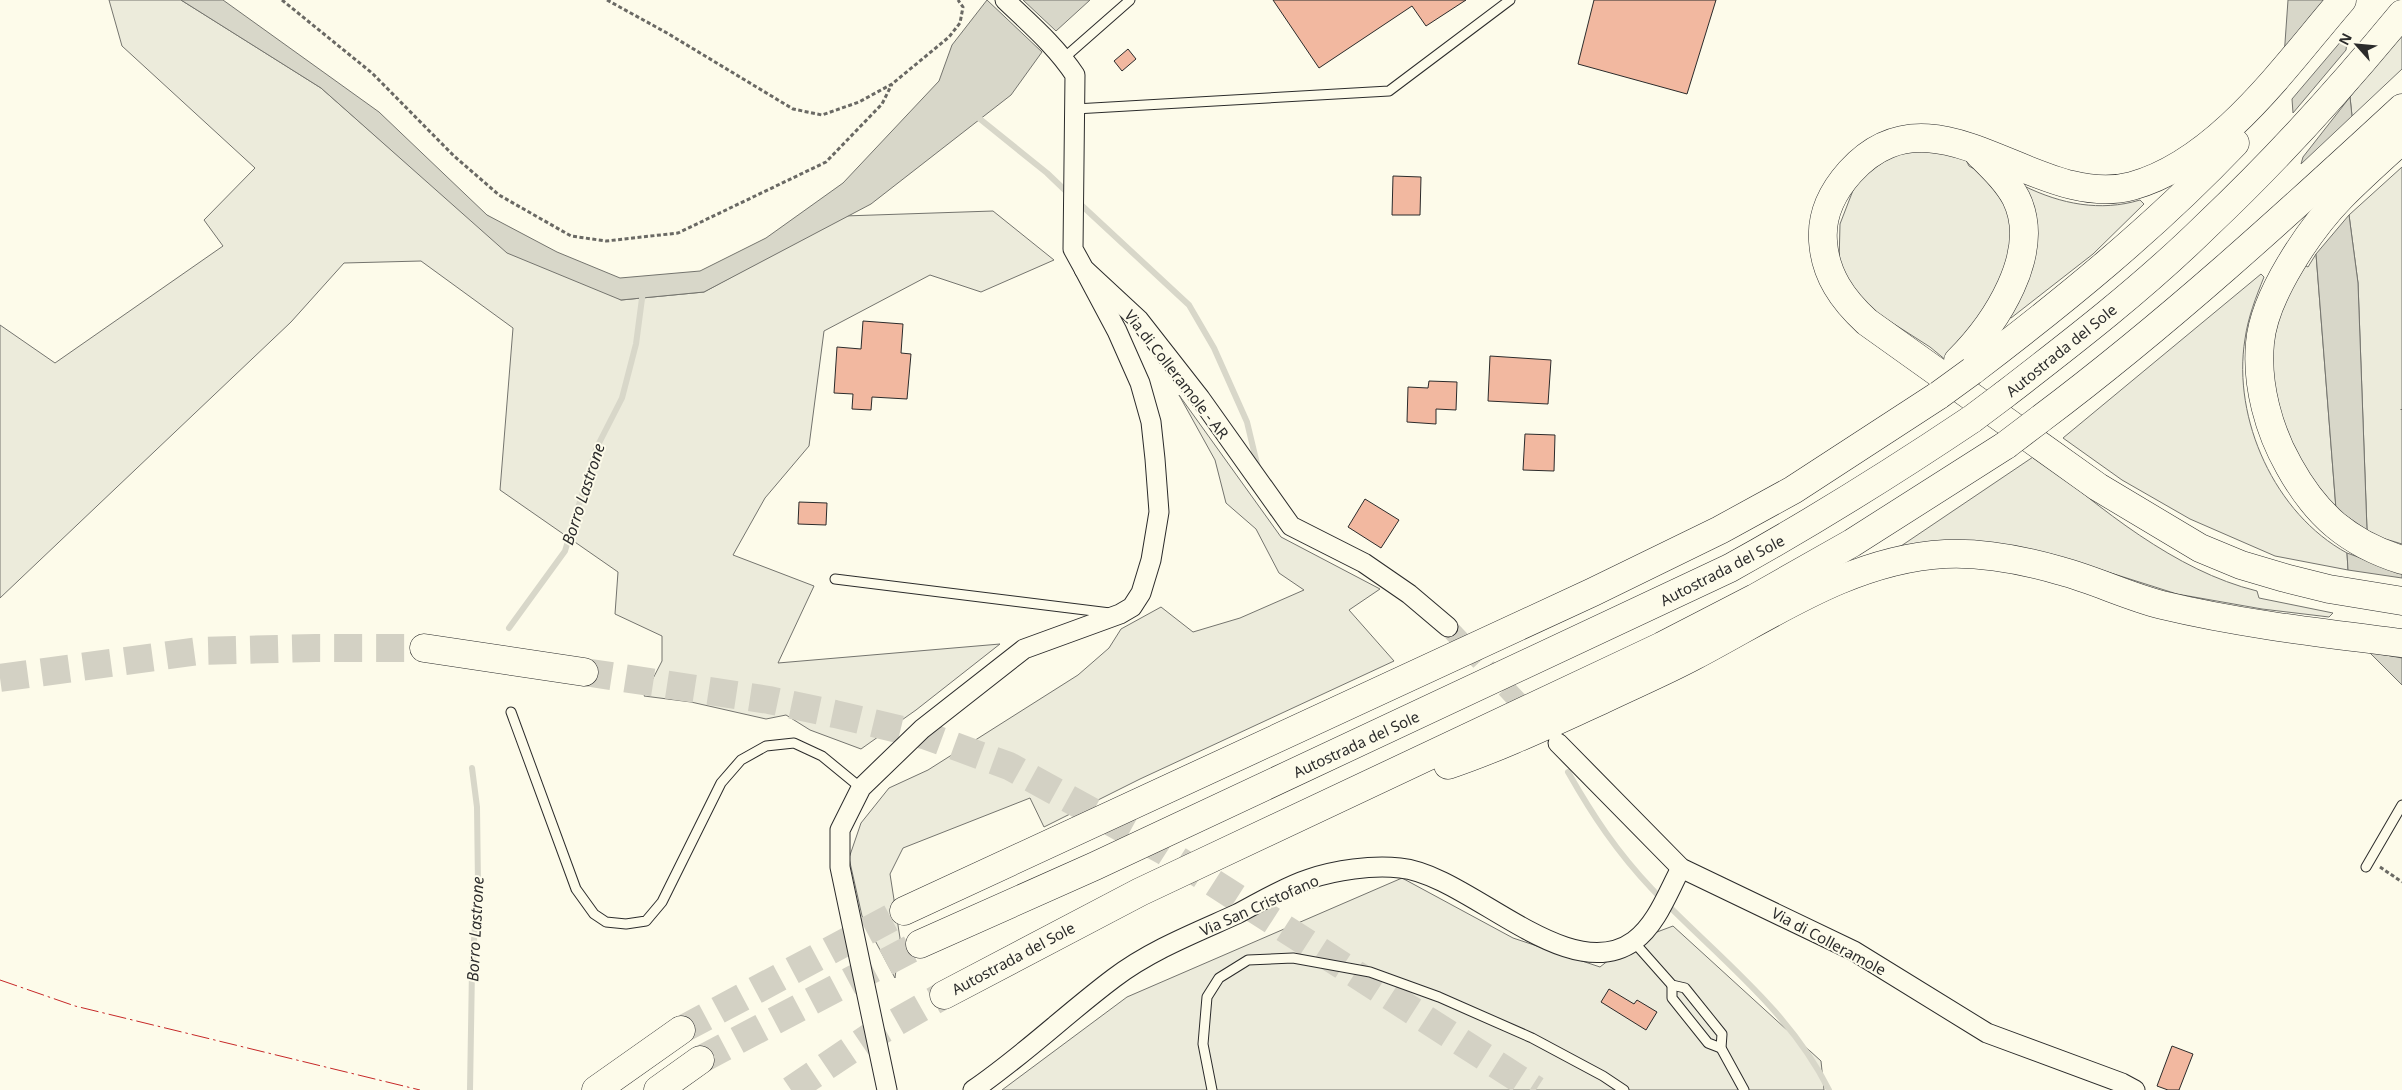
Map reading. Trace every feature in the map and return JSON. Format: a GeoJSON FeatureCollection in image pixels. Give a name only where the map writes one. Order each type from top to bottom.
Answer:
{"type":"FeatureCollection","features":[{"type":"Feature","properties":{"kind":"main road"},"geometry":{"type":"LineString","coordinates":[[2342,0],[2268,98],[2230,126],[2201,152],[2179,167],[2131,186],[2106,189],[2062,183],[2039,176],[1972,147],[1954,142],[1925,138],[1899,142],[1863,160],[1843,180],[1834,193],[1828,208],[1823,240],[1830,271],[1843,298],[1875,329],[2098,487],[2200,548],[2241,565],[2329,589],[2402,602]]}},
{"type":"Feature","properties":{"kind":"main road"},"geometry":{"type":"LineString","coordinates":[[904,911],[1584,597],[1720,530],[1793,490],[1965,366],[2060,304],[2181,197],[2268,98],[2362,0]]}},
{"type":"Feature","properties":{"kind":"main road","name":"Autostrada del Sole"},"geometry":{"type":"LineString","coordinates":[[920,944],[1095,866],[1730,568],[1800,529],[1887,476],[1972,419],[2137,289],[2207,226],[2262,172],[2311,120],[2402,14]]}},
{"type":"Feature","properties":{"kind":"main road","name":"Autostrada del Sole"},"geometry":{"type":"LineString","coordinates":[[944,995],[1140,892],[1662,646],[1755,598],[1852,543],[2006,445],[2153,331],[2289,214],[2402,108]]}},
{"type":"Feature","properties":{"kind":"main road"},"geometry":{"type":"LineString","coordinates":[[2402,140],[2335,204],[2293,258],[2272,298],[2260,342],[2264,402],[2278,447],[2300,487],[2319,511],[2346,533],[2370,548],[2402,560]]}},
{"type":"Feature","properties":{"kind":"main road"},"geometry":{"type":"LineString","coordinates":[[1965,366],[2015,276],[2023,250],[2023,230],[2016,198],[1994,168],[1972,147]]}},
{"type":"Feature","properties":{"kind":"main road"},"geometry":{"type":"LineString","coordinates":[[1332,801],[1451,764],[1520,738],[1690,658],[1828,584],[1862,571],[1903,560],[1944,554],[2002,557],[2062,571],[2158,604],[2191,612],[2248,623],[2402,643]]}},
{"type":"Feature","properties":{"kind":"main road"},"geometry":{"type":"LineString","coordinates":[[424,648],[584,672]]}},
{"type":"Feature","properties":{"kind":"main road"},"geometry":{"type":"LineString","coordinates":[[596,1090],[681,1030]]}},
{"type":"Feature","properties":{"kind":"main road"},"geometry":{"type":"LineString","coordinates":[[658,1090],[700,1060]]}},
{"type":"Feature","properties":{"kind":"street","name":"Via di Colleramole - AR"},"geometry":{"type":"LineString","coordinates":[[1005,0],[1064,58],[1075,76],[1073,249],[1084,269],[1139,320],[1200,398],[1290,526],[1364,562],[1409,594],[1448,627]]}},
{"type":"Feature","properties":{"kind":"street"},"geometry":{"type":"LineString","coordinates":[[887,1090],[840,867],[840,830],[861,788],[922,729],[1024,649],[1120,614],[1132,607],[1142,593],[1152,560],[1159,512],[1151,422],[1140,383],[1118,331],[1084,269]]}},
{"type":"Feature","properties":{"kind":"street","name":"Via di Colleramole"},"geometry":{"type":"LineString","coordinates":[[1558,743],[1681,868],[1854,951],[1987,1032],[2122,1083],[2135,1090]]}},
{"type":"Feature","properties":{"kind":"street","name":"Via San Cristofano"},"geometry":{"type":"LineString","coordinates":[[973,1090],[1004,1069],[1114,978],[1145,958],[1308,879],[1358,868],[1400,868],[1431,876],[1522,927],[1566,948],[1602,954],[1634,941],[1656,916],[1681,868]]}},
{"type":"Feature","properties":{"kind":"lane"},"geometry":{"type":"LineString","coordinates":[[1064,58],[1130,0]]}},
{"type":"Feature","properties":{"kind":"lane"},"geometry":{"type":"LineString","coordinates":[[1076,109],[1389,91],[1510,0]]}},
{"type":"Feature","properties":{"kind":"lane"},"geometry":{"type":"LineString","coordinates":[[835,579],[1120,614]]}},
{"type":"Feature","properties":{"kind":"lane"},"geometry":{"type":"LineString","coordinates":[[512,712],[576,889],[594,914],[606,922],[626,924],[646,921],[662,902],[721,783],[741,760],[766,746],[794,743],[822,756],[861,788]]}},
{"type":"Feature","properties":{"kind":"lane"},"geometry":{"type":"LineString","coordinates":[[2368,864],[2402,805]]}},
{"type":"Feature","properties":{"kind":"lane"},"geometry":{"type":"LineString","coordinates":[[1634,941],[1672,985],[1685,988],[1722,1034],[1721,1048],[1744,1090]]}},
{"type":"Feature","properties":{"kind":"lane"},"geometry":{"type":"LineString","coordinates":[[1212,1090],[1203,1044],[1207,997],[1219,978],[1248,960],[1293,958],[1370,972],[1439,997],[1532,1038],[1603,1076],[1624,1090]]}},
{"type":"Feature","properties":{"kind":"lane"},"geometry":{"type":"LineString","coordinates":[[1672,985],[1672,998],[1708,1043],[1721,1048]]}},
{"type":"Feature","properties":{"kind":"path"},"geometry":{"type":"LineString","coordinates":[[282,0],[372,72],[454,156],[499,196],[571,236],[606,241],[678,233],[826,162],[882,104],[892,84]]}},
{"type":"Feature","properties":{"kind":"path"},"geometry":{"type":"LineString","coordinates":[[607,0],[667,33],[792,109],[822,115],[859,102],[892,84],[949,37],[960,22],[963,7],[958,0]]}},
{"type":"Feature","properties":{"kind":"path"},"geometry":{"type":"LineString","coordinates":[[2368,864],[2402,882]]}},
{"type":"Feature","properties":{"kind":"shaded area"},"geometry":{"type":"Polygon","coordinates":[[[109,0],[181,0],[321,88],[412,168],[621,300],[704,292],[844,216],[993,211],[1054,260],[981,292],[930,275],[824,331],[809,446],[765,498],[733,555],[814,586],[778,663],[1000,644],[916,710],[861,749],[810,730],[786,715],[766,719],[691,702],[644,696],[662,661],[662,636],[615,614],[618,572],[500,490],[513,328],[421,261],[344,263],[291,322],[0,598],[0,325],[55,363],[223,246],[204,220],[255,168],[122,46],[109,0]]]}},
{"type":"Feature","properties":{"kind":"shaded area"},"geometry":{"type":"Polygon","coordinates":[[[181,0],[223,0],[379,112],[487,215],[557,252],[620,278],[700,271],[766,238],[843,183],[939,81],[952,45],[987,0],[1042,52],[1011,95],[871,204],[704,292],[621,300],[507,253],[321,88],[181,0]]]}},
{"type":"Feature","properties":{"kind":"shaded area"},"geometry":{"type":"Polygon","coordinates":[[[1023,0],[1090,0],[1056,31],[1023,0]]]}},
{"type":"Feature","properties":{"kind":"shaded area"},"geometry":{"type":"Polygon","coordinates":[[[2288,0],[2331,0],[2284,57],[2288,0]]]}},
{"type":"Feature","properties":{"kind":"shaded area"},"geometry":{"type":"Polygon","coordinates":[[[2402,32],[2402,69],[2352,116],[2350,97],[2402,32]]]}},
{"type":"Feature","properties":{"kind":"shaded area"},"geometry":{"type":"Polygon","coordinates":[[[2348,33],[2346,50],[2293,113],[2292,99],[2348,33]]]}},
{"type":"Feature","properties":{"kind":"shaded area"},"geometry":{"type":"Polygon","coordinates":[[[2350,97],[2352,116],[2301,164],[2303,157],[2350,97]]]}},
{"type":"Feature","properties":{"kind":"shaded area"},"geometry":{"type":"Polygon","coordinates":[[[1937,150],[1966,160],[1969,166],[1978,171],[2006,204],[2012,234],[2006,277],[1947,361],[1930,347],[1880,315],[1855,295],[1839,264],[1840,224],[1857,180],[1898,152],[1937,150]]]}},
{"type":"Feature","properties":{"kind":"shaded area"},"geometry":{"type":"Polygon","coordinates":[[[2402,167],[2402,544],[2379,537],[2367,530],[2358,283],[2349,215],[2402,167]]]}},
{"type":"Feature","properties":{"kind":"shaded area"},"geometry":{"type":"Polygon","coordinates":[[[2024,186],[2066,202],[2095,206],[2125,204],[2140,200],[2144,204],[2093,254],[2011,318],[2009,317],[2024,186]]]}},
{"type":"Feature","properties":{"kind":"shaded area"},"geometry":{"type":"Polygon","coordinates":[[[2349,215],[2358,283],[2367,530],[2336,509],[2316,254],[2349,215]]]}},
{"type":"Feature","properties":{"kind":"shaded area"},"geometry":{"type":"Polygon","coordinates":[[[2316,254],[2336,509],[2327,502],[2288,443],[2271,371],[2274,338],[2282,305],[2302,264],[2308,267],[2316,254]]]}},
{"type":"Feature","properties":{"kind":"shaded area"},"geometry":{"type":"Polygon","coordinates":[[[2261,274],[2264,277],[2246,331],[2243,370],[2245,401],[2253,432],[2264,461],[2280,489],[2299,514],[2321,536],[2347,553],[2348,570],[2275,556],[2190,519],[2122,480],[2063,438],[2261,274]]]}},
{"type":"Feature","properties":{"kind":"shaded area"},"geometry":{"type":"Polygon","coordinates":[[[1179,395],[1281,537],[1380,589],[1349,610],[1394,661],[1140,779],[1044,827],[1030,798],[903,848],[890,874],[900,938],[895,978],[862,916],[849,858],[861,823],[889,788],[928,770],[1078,675],[1109,648],[1121,629],[1161,607],[1193,632],[1240,618],[1304,590],[1279,573],[1256,529],[1226,503],[1215,460],[1179,395]]]}},
{"type":"Feature","properties":{"kind":"shaded area"},"geometry":{"type":"Polygon","coordinates":[[[2036,455],[2112,516],[2168,553],[2197,569],[2227,582],[2257,591],[2259,598],[2333,613],[2329,617],[2262,609],[2177,594],[2051,554],[1901,546],[2036,455]]]}},
{"type":"Feature","properties":{"kind":"shaded area"},"geometry":{"type":"Polygon","coordinates":[[[2347,553],[2402,573],[2402,578],[2348,570],[2347,553]]]}},
{"type":"Feature","properties":{"kind":"shaded area"},"geometry":{"type":"Polygon","coordinates":[[[2369,652],[2402,658],[2402,685],[2369,652]]]}},
{"type":"Feature","properties":{"kind":"shaded area"},"geometry":{"type":"Polygon","coordinates":[[[1402,878],[1513,938],[1600,967],[1633,941],[1673,926],[1821,1061],[1824,1090],[1002,1090],[1127,997],[1402,878]]]}},
{"type":"Feature","properties":{"kind":"building"},"geometry":{"type":"Polygon","coordinates":[[[1273,0],[1466,0],[1426,26],[1412,6],[1319,68],[1273,0]]]}},
{"type":"Feature","properties":{"kind":"building"},"geometry":{"type":"Polygon","coordinates":[[[1594,0],[1716,0],[1687,94],[1578,64],[1594,0]]]}},
{"type":"Feature","properties":{"kind":"building"},"geometry":{"type":"Polygon","coordinates":[[[1128,49],[1136,59],[1122,71],[1114,61],[1128,49]]]}},
{"type":"Feature","properties":{"kind":"building"},"geometry":{"type":"Polygon","coordinates":[[[1393,176],[1421,177],[1420,215],[1392,215],[1393,176]]]}},
{"type":"Feature","properties":{"kind":"building"},"geometry":{"type":"Polygon","coordinates":[[[863,321],[903,324],[901,353],[911,354],[907,399],[872,397],[871,410],[852,409],[853,394],[834,393],[837,347],[861,349],[863,321]]]}},
{"type":"Feature","properties":{"kind":"building"},"geometry":{"type":"Polygon","coordinates":[[[1490,356],[1551,360],[1548,404],[1488,401],[1490,356]]]}},
{"type":"Feature","properties":{"kind":"building"},"geometry":{"type":"Polygon","coordinates":[[[1429,381],[1457,382],[1456,410],[1436,409],[1436,424],[1407,422],[1408,387],[1428,388],[1429,381]]]}},
{"type":"Feature","properties":{"kind":"building"},"geometry":{"type":"Polygon","coordinates":[[[1525,434],[1555,435],[1554,471],[1523,470],[1525,434]]]}},
{"type":"Feature","properties":{"kind":"building"},"geometry":{"type":"Polygon","coordinates":[[[1365,499],[1399,520],[1381,548],[1348,527],[1365,499]]]}},
{"type":"Feature","properties":{"kind":"building"},"geometry":{"type":"Polygon","coordinates":[[[799,502],[827,503],[826,525],[798,524],[799,502]]]}},
{"type":"Feature","properties":{"kind":"building"},"geometry":{"type":"Polygon","coordinates":[[[1609,989],[1634,1004],[1637,1000],[1657,1012],[1646,1030],[1601,1002],[1609,989]]]}},
{"type":"Feature","properties":{"kind":"building"},"geometry":{"type":"Polygon","coordinates":[[[2172,1046],[2193,1054],[2179,1090],[2168,1090],[2157,1086],[2172,1046]]]}},
{"type":"Feature","properties":{"kind":"waterway"},"geometry":{"type":"LineString","coordinates":[[975,115],[1047,173],[1070,195]]}},
{"type":"Feature","properties":{"kind":"waterway"},"geometry":{"type":"LineString","coordinates":[[1078,202],[1189,305],[1214,348],[1247,422],[1258,468]]}},
{"type":"Feature","properties":{"kind":"waterway","name":"Borro Lastrone"},"geometry":{"type":"LineString","coordinates":[[509,628],[565,551],[596,449],[622,398],[636,344],[643,291]]}},
{"type":"Feature","properties":{"kind":"waterway","name":"Borro Lastrone"},"geometry":{"type":"LineString","coordinates":[[470,1090],[472,969],[478,884],[477,807],[472,768]]}},
{"type":"Feature","properties":{"kind":"waterway"},"geometry":{"type":"LineString","coordinates":[[1568,772],[1596,819],[1628,861],[1675,913],[1772,1008],[1793,1033],[1829,1090]]}},
{"type":"Feature","properties":{"kind":"tunnel"},"geometry":{"type":"LineString","coordinates":[[1448,627],[1533,717]]}},
{"type":"Feature","properties":{"kind":"tunnel"},"geometry":{"type":"LineString","coordinates":[[0,678],[199,651],[424,648]]}},
{"type":"Feature","properties":{"kind":"tunnel"},"geometry":{"type":"LineString","coordinates":[[584,672],[769,700],[835,714],[927,736],[1009,766],[1164,851],[1536,1090]]}},
{"type":"Feature","properties":{"kind":"tunnel"},"geometry":{"type":"LineString","coordinates":[[681,1030],[904,911]]}},
{"type":"Feature","properties":{"kind":"tunnel"},"geometry":{"type":"LineString","coordinates":[[700,1060],[920,944]]}},
{"type":"Feature","properties":{"kind":"tunnel"},"geometry":{"type":"LineString","coordinates":[[791,1090],[868,1038],[944,995]]}},
{"type":"Feature","properties":{"kind":"power"},"geometry":{"type":"LineString","coordinates":[[0,980],[75,1006],[420,1090]]}}]}
